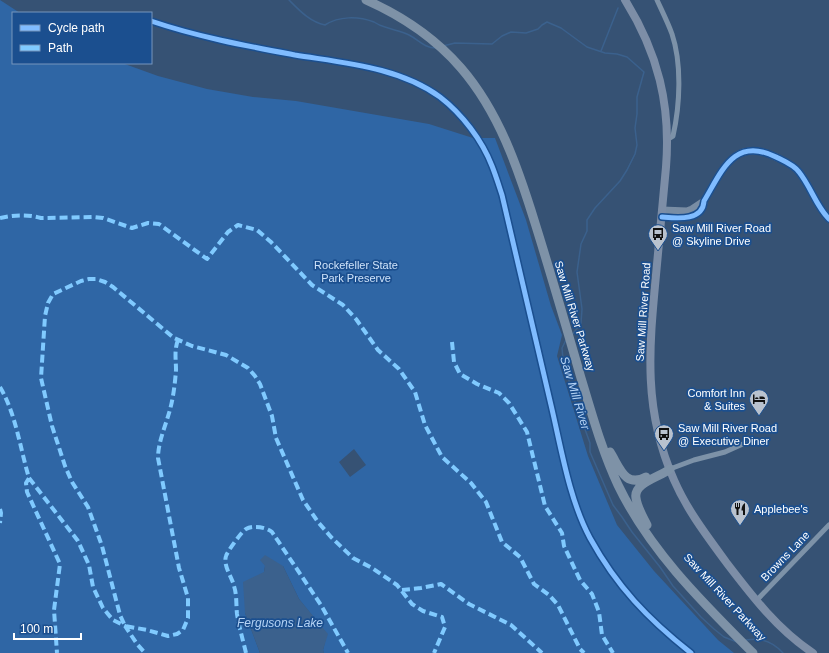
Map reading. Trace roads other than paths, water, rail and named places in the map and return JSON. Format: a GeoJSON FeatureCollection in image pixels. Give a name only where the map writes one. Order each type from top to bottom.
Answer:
{"type":"FeatureCollection","features":[{"type":"Feature","properties":{"kind":"highway","name":"Saw Mill River Parkway"},"geometry":{"type":"LineString","coordinates":[[366,0],[400,18],[443,46]]}},
{"type":"Feature","properties":{"kind":"highway","name":"Saw Mill River Parkway"},"geometry":{"type":"LineString","coordinates":[[379,0],[416,21],[443,46],[466,64],[502,119],[516,149],[532,195],[605,455],[630,509],[651,541],[672,567],[745,641],[761,653]]}},
{"type":"Feature","properties":{"kind":"highway","name":"Saw Mill River Parkway"},"geometry":{"type":"LineString","coordinates":[[572,336],[610,452],[630,497],[647,525],[676,564],[745,641],[753,653]]}},
{"type":"Feature","properties":{"kind":"highway"},"geometry":{"type":"LineString","coordinates":[[610,452],[625,476],[632,481],[639,481],[660,471],[670,469]]}},
{"type":"Feature","properties":{"kind":"highway"},"geometry":{"type":"LineString","coordinates":[[647,525],[636,500],[637,490],[641,485],[670,469]]}},
{"type":"Feature","properties":{"kind":"main road","name":"Saw Mill River Road"},"geometry":{"type":"LineString","coordinates":[[625,0],[643,34],[658,71],[664,99],[668,139],[651,324],[650,366],[656,423],[670,469],[682,496],[695,518],[756,601],[784,631],[813,653]]}},
{"type":"Feature","properties":{"kind":"street"},"geometry":{"type":"LineString","coordinates":[[657,0],[672,34],[675,45],[679,82],[675,127],[673,136],[668,139]]}},
{"type":"Feature","properties":{"kind":"street"},"geometry":{"type":"LineString","coordinates":[[662,214],[692,210],[704,201],[732,158],[742,152],[758,150],[797,169],[820,208],[829,219]]}},
{"type":"Feature","properties":{"kind":"street"},"geometry":{"type":"LineString","coordinates":[[670,469],[694,460],[725,452],[745,443]]}},
{"type":"Feature","properties":{"kind":"street","name":"Browns Lane"},"geometry":{"type":"LineString","coordinates":[[756,601],[829,525]]}},
{"type":"Feature","properties":{"kind":"water","name":"Fergusons Lake"},"geometry":{"type":"Polygon","coordinates":[[[265,555],[283,566],[299,599],[328,634],[323,650],[324,653],[260,653],[245,613],[243,582],[264,572],[265,566],[260,560],[265,555]]]}},
{"type":"Feature","properties":{"kind":"waterway","name":"Saw Mill River"},"geometry":{"type":"LineString","coordinates":[[289,0],[306,16],[320,24],[325,25],[336,20],[349,18],[368,20],[406,34],[425,45],[436,48]]}},
{"type":"Feature","properties":{"kind":"waterway"},"geometry":{"type":"LineString","coordinates":[[601,51],[618,8]]}},
{"type":"Feature","properties":{"kind":"waterway","name":"Saw Mill River"},"geometry":{"type":"LineString","coordinates":[[443,46],[455,43],[492,44],[502,36],[511,32],[526,33],[538,29],[547,22],[561,28],[587,47],[605,53],[627,57],[644,72],[637,97],[635,128],[637,145],[635,154],[620,181],[595,208],[587,220],[587,231],[581,244],[577,272],[582,309],[581,323],[572,335]]}},
{"type":"Feature","properties":{"kind":"waterway","name":"Saw Mill River"},"geometry":{"type":"LineString","coordinates":[[566,340],[562,348],[563,359],[575,402],[590,443],[590,452],[613,505],[673,586],[701,617],[724,637],[737,642]]}},
{"type":"Feature","properties":{"kind":"waterway","name":"Saw Mill River"},"geometry":{"type":"LineString","coordinates":[[746,640],[757,639],[766,641],[771,643],[783,653]]}},
{"type":"Feature","properties":{"kind":"place","name":"Saw Mill River Road @ Skyline Drive"},"geometry":{"type":"Point","coordinates":[658,251]}},
{"type":"Feature","properties":{"kind":"place","name":"Comfort Inn & Suites"},"geometry":{"type":"Point","coordinates":[759,416]}},
{"type":"Feature","properties":{"kind":"place","name":"Saw Mill River Road @ Executive Diner"},"geometry":{"type":"Point","coordinates":[664,451]}},
{"type":"Feature","properties":{"kind":"place","name":"Applebee's"},"geometry":{"type":"Point","coordinates":[740,526]}},
{"type":"Feature","properties":{"kind":"park label","name":"Rockefeller State Park Preserve"},"geometry":{"type":"Point","coordinates":[356,271]}}]}
